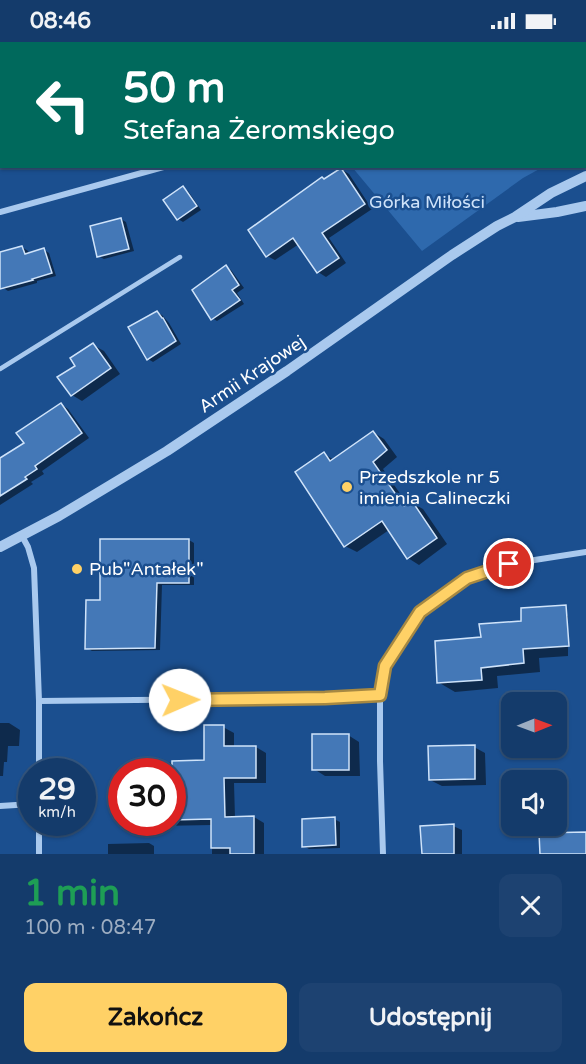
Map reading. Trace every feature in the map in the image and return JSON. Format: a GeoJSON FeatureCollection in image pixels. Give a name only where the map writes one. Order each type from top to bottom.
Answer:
{"type":"FeatureCollection","features":[{"type":"Feature","properties":{"kind":"street"},"geometry":{"type":"LineString","coordinates":[[0,212],[160,168]]}},
{"type":"Feature","properties":{"kind":"street","name":"Armii Krajowej"},"geometry":{"type":"LineString","coordinates":[[0,547],[84,501],[167,451],[296,365],[452,255],[551,193],[586,176]]}},
{"type":"Feature","properties":{"kind":"street","name":"Armii Krajowej"},"geometry":{"type":"LineString","coordinates":[[515,217],[586,206]]}},
{"type":"Feature","properties":{"kind":"street"},"geometry":{"type":"LineString","coordinates":[[22,536],[34,568],[39,758]]}},
{"type":"Feature","properties":{"kind":"street"},"geometry":{"type":"LineString","coordinates":[[383,854],[380,695],[385,666],[420,612],[467,578],[509,564],[586,552]]}},
{"type":"Feature","properties":{"kind":"street"},"geometry":{"type":"LineString","coordinates":[[39,701],[325,698],[380,695]]}},
{"type":"Feature","properties":{"kind":"street"},"geometry":{"type":"LineString","coordinates":[[0,807],[18,805]]}},
{"type":"Feature","properties":{"kind":"street"},"geometry":{"type":"LineString","coordinates":[[39,836],[39,854]]}},
{"type":"Feature","properties":{"kind":"lane"},"geometry":{"type":"LineString","coordinates":[[0,369],[180,257]]}},
{"type":"Feature","properties":{"kind":"green space","name":"Górka Miłości"},"geometry":{"type":"Polygon","coordinates":[[[353,168],[541,168],[523,178],[422,251],[353,168]]]}},
{"type":"Feature","properties":{"kind":"building"},"geometry":{"type":"Polygon","coordinates":[[[341,168],[365,204],[322,233],[339,258],[317,273],[293,238],[266,257],[248,230],[322,177],[324,179],[341,168]]]}},
{"type":"Feature","properties":{"kind":"building"},"geometry":{"type":"Polygon","coordinates":[[[183,186],[197,206],[177,220],[163,200],[183,186]]]}},
{"type":"Feature","properties":{"kind":"building"},"geometry":{"type":"Polygon","coordinates":[[[121,218],[129,249],[97,257],[90,226],[121,218]]]}},
{"type":"Feature","properties":{"kind":"building"},"geometry":{"type":"Polygon","coordinates":[[[22,246],[25,254],[44,248],[52,273],[0,289],[0,252],[22,246]]]}},
{"type":"Feature","properties":{"kind":"building"},"geometry":{"type":"Polygon","coordinates":[[[226,265],[239,285],[232,290],[240,300],[211,320],[192,290],[226,265]]]}},
{"type":"Feature","properties":{"kind":"building"},"geometry":{"type":"Polygon","coordinates":[[[157,311],[176,341],[147,360],[128,327],[157,311]]]}},
{"type":"Feature","properties":{"kind":"building"},"geometry":{"type":"Polygon","coordinates":[[[93,343],[111,368],[71,396],[57,377],[75,366],[70,358],[93,343]]]}},
{"type":"Feature","properties":{"kind":"building"},"geometry":{"type":"Polygon","coordinates":[[[61,403],[82,433],[35,466],[37,469],[25,477],[27,479],[0,496],[0,458],[24,443],[16,433],[61,403]]]}},
{"type":"Feature","properties":{"kind":"building","name":"Przedszkole nr 5 imienia Calineczki"},"geometry":{"type":"Polygon","coordinates":[[[373,431],[387,450],[373,462],[404,506],[412,501],[437,538],[407,559],[382,521],[344,547],[295,472],[324,452],[330,461],[373,431]]]}},
{"type":"Feature","properties":{"kind":"building"},"geometry":{"type":"Polygon","coordinates":[[[100,539],[189,539],[189,583],[157,583],[155,648],[85,649],[86,600],[100,600],[100,539]]]}},
{"type":"Feature","properties":{"kind":"building"},"geometry":{"type":"Polygon","coordinates":[[[566,605],[569,646],[523,649],[524,663],[481,668],[482,680],[437,683],[435,641],[481,637],[479,624],[521,621],[521,608],[566,605]]]}},
{"type":"Feature","properties":{"kind":"building"},"geometry":{"type":"Polygon","coordinates":[[[204,725],[224,725],[224,746],[256,746],[256,778],[224,778],[225,817],[254,816],[254,854],[230,854],[230,848],[211,848],[211,819],[186,820],[186,761],[204,760],[204,725]]]}},
{"type":"Feature","properties":{"kind":"building"},"geometry":{"type":"Polygon","coordinates":[[[312,734],[349,734],[349,770],[312,770],[312,734]]]}},
{"type":"Feature","properties":{"kind":"building"},"geometry":{"type":"Polygon","coordinates":[[[475,745],[475,779],[429,780],[428,746],[475,745]]]}},
{"type":"Feature","properties":{"kind":"building"},"geometry":{"type":"Polygon","coordinates":[[[335,817],[336,845],[302,847],[302,819],[335,817]]]}},
{"type":"Feature","properties":{"kind":"building"},"geometry":{"type":"Polygon","coordinates":[[[454,824],[454,854],[422,854],[420,826],[454,824]]]}},
{"type":"Feature","properties":{"kind":"building"},"geometry":{"type":"Polygon","coordinates":[[[567,832],[586,832],[586,854],[540,854],[539,836],[567,836],[567,832]]]}},
{"type":"Feature","properties":{"kind":"place","name":"Przedszkole nr 5 imienia Calineczki"},"geometry":{"type":"Point","coordinates":[347,487]}},
{"type":"Feature","properties":{"kind":"place","name":"Pub\"Antałek\""},"geometry":{"type":"Point","coordinates":[77,569]}},
{"type":"Feature","properties":{"kind":"route"},"geometry":{"type":"LineString","coordinates":[[180,700],[380,695],[385,666],[420,612],[467,578],[509,564]]}}]}
